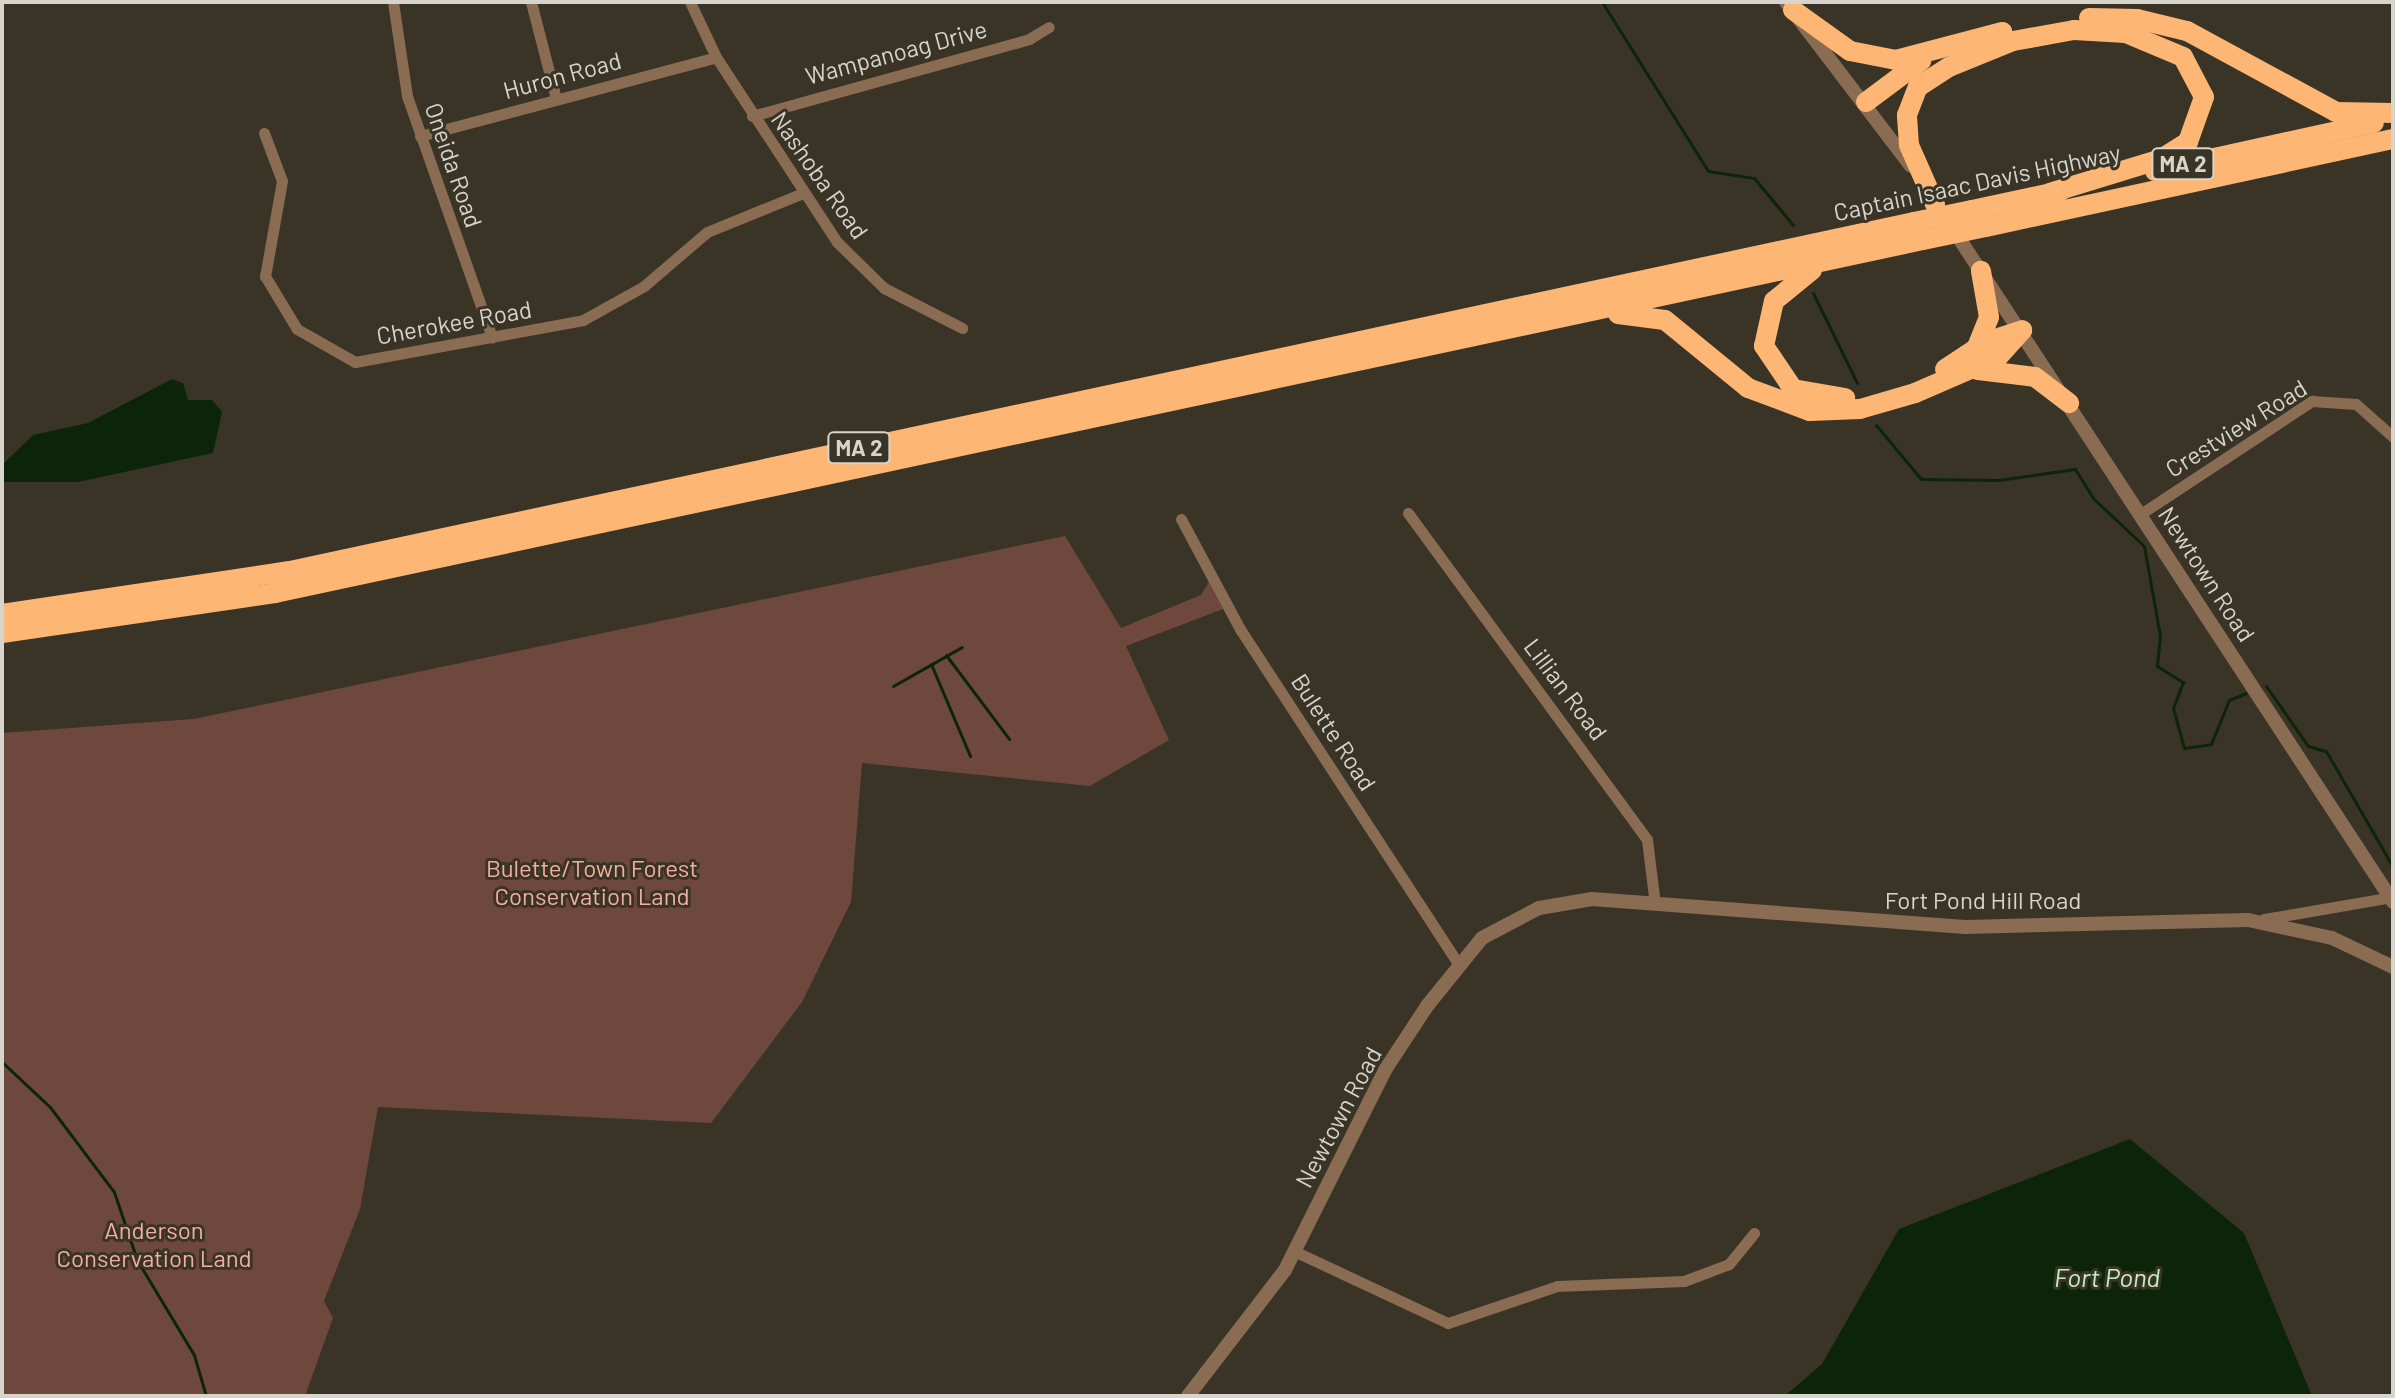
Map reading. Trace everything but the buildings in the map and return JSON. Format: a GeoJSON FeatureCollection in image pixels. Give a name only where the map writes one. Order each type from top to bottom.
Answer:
{"type":"FeatureCollection","features":[{"type":"Feature","properties":{"kind":"highway"},"geometry":{"type":"LineString","coordinates":[[1789,6],[1868,57],[1896,60],[2056,20],[2137,19],[2220,43],[2336,112],[2393,115]]}},
{"type":"Feature","properties":{"kind":"highway"},"geometry":{"type":"LineString","coordinates":[[1866,102],[1929,79],[1989,49],[2074,30],[2126,33],[2183,57],[2204,97],[2188,142],[2161,159],[2050,193]]}},
{"type":"Feature","properties":{"kind":"highway"},"geometry":{"type":"LineString","coordinates":[[1866,102],[1942,50]]}},
{"type":"Feature","properties":{"kind":"highway"},"geometry":{"type":"LineString","coordinates":[[1929,79],[1911,99],[1907,129],[1935,204]]}},
{"type":"Feature","properties":{"kind":"highway","name":"Captain Isaac Davis Highway"},"geometry":{"type":"LineString","coordinates":[[1716,274],[1832,260],[1972,210],[2393,115]]}},
{"type":"Feature","properties":{"kind":"highway","name":"Captain Isaac Davis Highway"},"geometry":{"type":"LineString","coordinates":[[1716,274],[1918,231],[1986,227],[2393,139]]}},
{"type":"Feature","properties":{"kind":"highway"},"geometry":{"type":"LineString","coordinates":[[1832,260],[1787,286],[1767,316],[1769,361],[1793,389],[1826,399],[1882,392],[2022,330]]}},
{"type":"Feature","properties":{"kind":"highway"},"geometry":{"type":"LineString","coordinates":[[1975,350],[1989,317],[1981,271]]}},
{"type":"Feature","properties":{"kind":"highway","name":"MA 2"},"geometry":{"type":"LineString","coordinates":[[2,633],[275,593],[1582,313],[1716,274]]}},
{"type":"Feature","properties":{"kind":"highway","name":"MA 2"},"geometry":{"type":"LineString","coordinates":[[2,614],[290,571],[1716,274]]}},
{"type":"Feature","properties":{"kind":"highway"},"geometry":{"type":"LineString","coordinates":[[1582,313],[1665,320],[1748,388],[1810,411],[1860,409],[1962,374],[1998,357],[2022,330]]}},
{"type":"Feature","properties":{"kind":"highway"},"geometry":{"type":"LineString","coordinates":[[1962,374],[2020,372],[2069,403]]}},
{"type":"Feature","properties":{"kind":"street","name":"Oneida Road"},"geometry":{"type":"LineString","coordinates":[[393,2],[420,136],[492,338]]}},
{"type":"Feature","properties":{"kind":"street"},"geometry":{"type":"LineString","coordinates":[[531,2],[556,99]]}},
{"type":"Feature","properties":{"kind":"street","name":"Nashoba Road"},"geometry":{"type":"LineString","coordinates":[[690,2],[716,57],[752,116],[803,193],[858,266],[918,309],[962,328]]}},
{"type":"Feature","properties":{"kind":"street","name":"Newtown Road"},"geometry":{"type":"LineString","coordinates":[[1789,6],[1866,102],[2022,330],[2392,899]]}},
{"type":"Feature","properties":{"kind":"street","name":"Wampanoag Drive"},"geometry":{"type":"LineString","coordinates":[[752,116],[1049,27]]}},
{"type":"Feature","properties":{"kind":"street","name":"Huron Road"},"geometry":{"type":"LineString","coordinates":[[420,136],[716,57]]}},
{"type":"Feature","properties":{"kind":"street","name":"Cherokee Road"},"geometry":{"type":"LineString","coordinates":[[264,133],[282,181],[265,276],[297,329],[355,362],[583,320],[615,305],[707,232],[803,193]]}},
{"type":"Feature","properties":{"kind":"street","name":"Crestview Road"},"geometry":{"type":"LineString","coordinates":[[2142,513],[2312,401],[2356,404],[2393,437]]}},
{"type":"Feature","properties":{"kind":"street","name":"Lillian Road"},"geometry":{"type":"LineString","coordinates":[[1408,513],[1647,840],[1655,904]]}},
{"type":"Feature","properties":{"kind":"street","name":"Bulette Road"},"geometry":{"type":"LineString","coordinates":[[1181,519],[1240,629],[1458,963]]}},
{"type":"Feature","properties":{"kind":"street"},"geometry":{"type":"LineString","coordinates":[[2248,920],[2392,899]]}},
{"type":"Feature","properties":{"kind":"street","name":"Newtown Road"},"geometry":{"type":"LineString","coordinates":[[1188,1396],[1260,1310],[1294,1251],[1385,1070],[1458,963],[1501,923],[1565,901]]}},
{"type":"Feature","properties":{"kind":"street","name":"Fort Pond Hill Road"},"geometry":{"type":"LineString","coordinates":[[1565,901],[1655,904],[1931,927],[2248,920],[2332,938],[2393,967]]}},
{"type":"Feature","properties":{"kind":"street"},"geometry":{"type":"LineString","coordinates":[[1294,1251],[1448,1323],[1547,1288],[1684,1281],[1729,1264],[1754,1233]]}},
{"type":"Feature","properties":{"kind":"green space","name":"Bulette/Town Forest Conservation Land"},"geometry":{"type":"Polygon","coordinates":[[[1065,536],[1121,628],[1201,595],[1209,582],[1223,609],[1126,646],[1169,740],[1090,786],[862,763],[851,902],[802,1002],[711,1123],[378,1107],[360,1209],[324,1301],[333,1318],[305,1396],[2,1396],[2,733],[194,719],[1065,536]]]}},
{"type":"Feature","properties":{"kind":"water"},"geometry":{"type":"Polygon","coordinates":[[[172,379],[183,383],[188,400],[212,400],[222,412],[213,453],[78,482],[2,482],[2,465],[33,435],[88,423],[172,379]]]}},
{"type":"Feature","properties":{"kind":"water","name":"Fort Pond"},"geometry":{"type":"Polygon","coordinates":[[[2130,1139],[2244,1233],[2312,1396],[1785,1396],[1822,1364],[1899,1229],[2130,1139]]]}},
{"type":"Feature","properties":{"kind":"waterway"},"geometry":{"type":"LineString","coordinates":[[1602,2],[1708,171],[1754,178],[1793,225]]}},
{"type":"Feature","properties":{"kind":"waterway"},"geometry":{"type":"LineString","coordinates":[[1813,293],[1857,383]]}},
{"type":"Feature","properties":{"kind":"waterway"},"geometry":{"type":"LineString","coordinates":[[1876,425],[1921,479],[1998,480],[2075,469],[2093,498],[2144,546],[2160,636],[2157,666],[2183,682],[2173,708],[2184,748],[2211,744],[2229,700],[2246,693]]}},
{"type":"Feature","properties":{"kind":"waterway"},"geometry":{"type":"LineString","coordinates":[[893,686],[962,647]]}},
{"type":"Feature","properties":{"kind":"waterway"},"geometry":{"type":"LineString","coordinates":[[946,655],[1009,739]]}},
{"type":"Feature","properties":{"kind":"waterway"},"geometry":{"type":"LineString","coordinates":[[931,664],[970,756]]}},
{"type":"Feature","properties":{"kind":"waterway"},"geometry":{"type":"LineString","coordinates":[[2266,686],[2308,746],[2326,751],[2393,867]]}},
{"type":"Feature","properties":{"kind":"waterway"},"geometry":{"type":"LineString","coordinates":[[2,1062],[50,1107],[114,1192],[137,1260],[194,1355],[206,1396]]}},
{"type":"Feature","properties":{"kind":"park label","name":"Anderson Conservation Land"},"geometry":{"type":"Point","coordinates":[154,1244]}}]}
